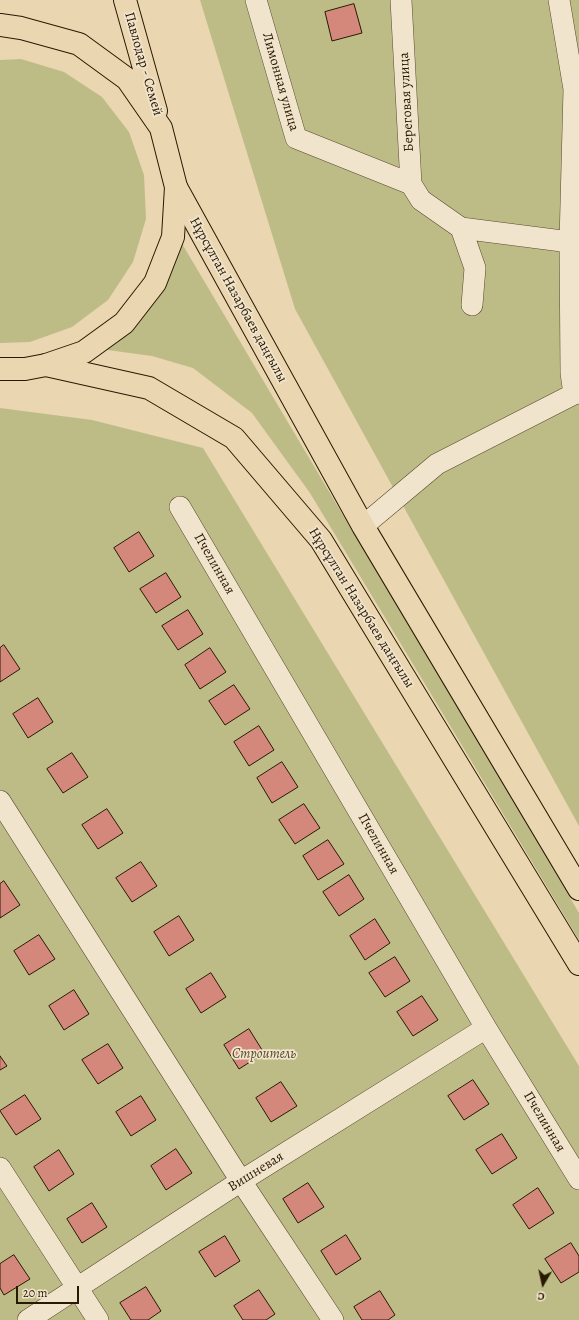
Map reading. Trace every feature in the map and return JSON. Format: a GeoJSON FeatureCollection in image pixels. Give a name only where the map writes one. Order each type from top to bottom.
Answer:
{"type":"FeatureCollection","features":[{"type":"Feature","properties":{"kind":"main road","name":"Павлодар - Семей"},"geometry":{"type":"LineString","coordinates":[[125,0],[176,187]]}},
{"type":"Feature","properties":{"kind":"main road"},"geometry":{"type":"LineString","coordinates":[[0,25],[21,28],[79,44],[127,79],[161,128]]}},
{"type":"Feature","properties":{"kind":"main road"},"geometry":{"type":"LineString","coordinates":[[0,369],[25,369],[46,366],[84,352],[124,323],[155,284],[173,237],[176,187]]}},
{"type":"Feature","properties":{"kind":"main road","name":"Нұрсұлтан Назарбаев даңғылы"},"geometry":{"type":"LineString","coordinates":[[176,187],[363,526],[579,889]]}},
{"type":"Feature","properties":{"kind":"main road","name":"Нұрсұлтан Назарбаев даңғылы"},"geometry":{"type":"LineString","coordinates":[[46,366],[149,388],[234,438],[321,540],[579,964]]}},
{"type":"Feature","properties":{"kind":"street","name":"Лимонная улица"},"geometry":{"type":"LineString","coordinates":[[256,0],[296,138],[416,192]]}},
{"type":"Feature","properties":{"kind":"street","name":"Береговая улица"},"geometry":{"type":"LineString","coordinates":[[401,0],[416,192]]}},
{"type":"Feature","properties":{"kind":"street"},"geometry":{"type":"LineString","coordinates":[[363,526],[438,464],[577,394],[571,373],[570,242],[574,89],[559,0]]}},
{"type":"Feature","properties":{"kind":"street"},"geometry":{"type":"LineString","coordinates":[[416,192],[461,228],[570,242]]}},
{"type":"Feature","properties":{"kind":"street"},"geometry":{"type":"LineString","coordinates":[[461,228],[475,268],[472,306]]}},
{"type":"Feature","properties":{"kind":"street","name":"Пчелинная"},"geometry":{"type":"LineString","coordinates":[[180,507],[486,1028],[579,1179]]}},
{"type":"Feature","properties":{"kind":"street"},"geometry":{"type":"LineString","coordinates":[[0,801],[241,1181],[333,1320]]}},
{"type":"Feature","properties":{"kind":"street","name":"Вишневая"},"geometry":{"type":"LineString","coordinates":[[28,1320],[241,1181],[486,1028]]}},
{"type":"Feature","properties":{"kind":"street"},"geometry":{"type":"LineString","coordinates":[[0,1168],[98,1320]]}},
{"type":"Feature","properties":{"kind":"green space"},"geometry":{"type":"Polygon","coordinates":[[[200,0],[579,0],[579,826],[295,309],[200,0]]]}},
{"type":"Feature","properties":{"kind":"green space"},"geometry":{"type":"Polygon","coordinates":[[[21,59],[64,72],[102,97],[129,132],[144,175],[146,219],[133,262],[108,300],[72,327],[30,342],[0,343],[0,60],[21,59]]]}},
{"type":"Feature","properties":{"kind":"green space"},"geometry":{"type":"Polygon","coordinates":[[[181,242],[579,913],[579,940],[310,493],[252,413],[193,368],[152,356],[100,349],[181,242]]]}},
{"type":"Feature","properties":{"kind":"green space","name":"Строитель"},"geometry":{"type":"Polygon","coordinates":[[[0,408],[92,420],[203,448],[579,1066],[579,1320],[0,1320],[0,408]]]}},
{"type":"Feature","properties":{"kind":"building"},"geometry":{"type":"Polygon","coordinates":[[[354,4],[362,33],[332,41],[325,12],[354,4]]]}},
{"type":"Feature","properties":{"kind":"building"},"geometry":{"type":"Polygon","coordinates":[[[139,532],[154,556],[129,572],[114,548],[139,532]]]}},
{"type":"Feature","properties":{"kind":"building"},"geometry":{"type":"Polygon","coordinates":[[[166,573],[181,597],[156,613],[140,589],[166,573]]]}},
{"type":"Feature","properties":{"kind":"building"},"geometry":{"type":"Polygon","coordinates":[[[188,610],[203,634],[178,650],[162,626],[188,610]]]}},
{"type":"Feature","properties":{"kind":"building"},"geometry":{"type":"Polygon","coordinates":[[[4,645],[20,669],[0,682],[0,648],[4,645]]]}},
{"type":"Feature","properties":{"kind":"building"},"geometry":{"type":"Polygon","coordinates":[[[210,648],[226,672],[200,689],[185,665],[210,648]]]}},
{"type":"Feature","properties":{"kind":"building"},"geometry":{"type":"Polygon","coordinates":[[[234,685],[250,709],[225,725],[209,701],[234,685]]]}},
{"type":"Feature","properties":{"kind":"building"},"geometry":{"type":"Polygon","coordinates":[[[38,698],[53,722],[28,738],[13,714],[38,698]]]}},
{"type":"Feature","properties":{"kind":"building"},"geometry":{"type":"Polygon","coordinates":[[[259,726],[274,750],[249,766],[234,742],[259,726]]]}},
{"type":"Feature","properties":{"kind":"building"},"geometry":{"type":"Polygon","coordinates":[[[72,753],[88,777],[63,793],[47,769],[72,753]]]}},
{"type":"Feature","properties":{"kind":"building"},"geometry":{"type":"Polygon","coordinates":[[[282,762],[298,787],[272,803],[257,778],[282,762]]]}},
{"type":"Feature","properties":{"kind":"building"},"geometry":{"type":"Polygon","coordinates":[[[304,804],[320,828],[295,844],[279,820],[304,804]]]}},
{"type":"Feature","properties":{"kind":"building"},"geometry":{"type":"Polygon","coordinates":[[[107,809],[123,833],[98,849],[82,825],[107,809]]]}},
{"type":"Feature","properties":{"kind":"building"},"geometry":{"type":"Polygon","coordinates":[[[328,840],[344,864],[318,880],[303,856],[328,840]]]}},
{"type":"Feature","properties":{"kind":"building"},"geometry":{"type":"Polygon","coordinates":[[[141,862],[157,886],[132,902],[116,878],[141,862]]]}},
{"type":"Feature","properties":{"kind":"building"},"geometry":{"type":"Polygon","coordinates":[[[349,875],[364,899],[339,916],[323,892],[349,875]]]}},
{"type":"Feature","properties":{"kind":"building"},"geometry":{"type":"Polygon","coordinates":[[[4,881],[20,905],[0,918],[0,884],[4,881]]]}},
{"type":"Feature","properties":{"kind":"building"},"geometry":{"type":"Polygon","coordinates":[[[179,916],[194,940],[169,956],[154,932],[179,916]]]}},
{"type":"Feature","properties":{"kind":"building"},"geometry":{"type":"Polygon","coordinates":[[[375,919],[390,943],[365,960],[350,936],[375,919]]]}},
{"type":"Feature","properties":{"kind":"building"},"geometry":{"type":"Polygon","coordinates":[[[39,935],[55,959],[29,975],[14,951],[39,935]]]}},
{"type":"Feature","properties":{"kind":"building"},"geometry":{"type":"Polygon","coordinates":[[[395,957],[410,981],[385,997],[369,973],[395,957]]]}},
{"type":"Feature","properties":{"kind":"building"},"geometry":{"type":"Polygon","coordinates":[[[211,973],[226,997],[201,1013],[186,989],[211,973]]]}},
{"type":"Feature","properties":{"kind":"building"},"geometry":{"type":"Polygon","coordinates":[[[74,990],[89,1014],[64,1030],[49,1006],[74,990]]]}},
{"type":"Feature","properties":{"kind":"building"},"geometry":{"type":"Polygon","coordinates":[[[422,996],[438,1020],[413,1036],[397,1012],[422,996]]]}},
{"type":"Feature","properties":{"kind":"building"},"geometry":{"type":"Polygon","coordinates":[[[249,1029],[264,1053],[239,1069],[224,1045],[249,1029]]]}},
{"type":"Feature","properties":{"kind":"building"},"geometry":{"type":"Polygon","coordinates":[[[108,1044],[123,1068],[98,1084],[82,1060],[108,1044]]]}},
{"type":"Feature","properties":{"kind":"building"},"geometry":{"type":"Polygon","coordinates":[[[0,1056],[7,1066],[0,1070],[0,1056]]]}},
{"type":"Feature","properties":{"kind":"building"},"geometry":{"type":"Polygon","coordinates":[[[473,1080],[489,1104],[464,1120],[448,1096],[473,1080]]]}},
{"type":"Feature","properties":{"kind":"building"},"geometry":{"type":"Polygon","coordinates":[[[281,1082],[297,1106],[271,1122],[256,1098],[281,1082]]]}},
{"type":"Feature","properties":{"kind":"building"},"geometry":{"type":"Polygon","coordinates":[[[25,1095],[41,1119],[16,1135],[0,1111],[25,1095]]]}},
{"type":"Feature","properties":{"kind":"building"},"geometry":{"type":"Polygon","coordinates":[[[141,1096],[156,1120],[131,1136],[116,1112],[141,1096]]]}},
{"type":"Feature","properties":{"kind":"building"},"geometry":{"type":"Polygon","coordinates":[[[502,1134],[517,1158],[492,1174],[476,1150],[502,1134]]]}},
{"type":"Feature","properties":{"kind":"building"},"geometry":{"type":"Polygon","coordinates":[[[176,1149],[192,1173],[166,1190],[151,1166],[176,1149]]]}},
{"type":"Feature","properties":{"kind":"building"},"geometry":{"type":"Polygon","coordinates":[[[59,1150],[74,1174],[49,1191],[34,1167],[59,1150]]]}},
{"type":"Feature","properties":{"kind":"building"},"geometry":{"type":"Polygon","coordinates":[[[308,1183],[324,1207],[298,1223],[283,1199],[308,1183]]]}},
{"type":"Feature","properties":{"kind":"building"},"geometry":{"type":"Polygon","coordinates":[[[538,1188],[554,1213],[529,1229],[513,1205],[538,1188]]]}},
{"type":"Feature","properties":{"kind":"building"},"geometry":{"type":"Polygon","coordinates":[[[92,1203],[107,1227],[82,1243],[67,1219],[92,1203]]]}},
{"type":"Feature","properties":{"kind":"building"},"geometry":{"type":"Polygon","coordinates":[[[346,1235],[361,1259],[336,1275],[321,1251],[346,1235]]]}},
{"type":"Feature","properties":{"kind":"building"},"geometry":{"type":"Polygon","coordinates":[[[225,1236],[240,1261],[215,1277],[199,1252],[225,1236]]]}},
{"type":"Feature","properties":{"kind":"building"},"geometry":{"type":"Polygon","coordinates":[[[571,1243],[579,1256],[579,1272],[561,1283],[545,1259],[571,1243]]]}},
{"type":"Feature","properties":{"kind":"building"},"geometry":{"type":"Polygon","coordinates":[[[14,1255],[30,1279],[4,1295],[0,1288],[0,1264],[14,1255]]]}},
{"type":"Feature","properties":{"kind":"building"},"geometry":{"type":"Polygon","coordinates":[[[146,1287],[161,1311],[148,1320],[131,1320],[120,1303],[146,1287]]]}},
{"type":"Feature","properties":{"kind":"building"},"geometry":{"type":"Polygon","coordinates":[[[259,1290],[275,1314],[266,1320],[243,1320],[234,1306],[259,1290]]]}},
{"type":"Feature","properties":{"kind":"building"},"geometry":{"type":"Polygon","coordinates":[[[380,1291],[395,1315],[388,1320],[362,1320],[354,1307],[380,1291]]]}}]}
